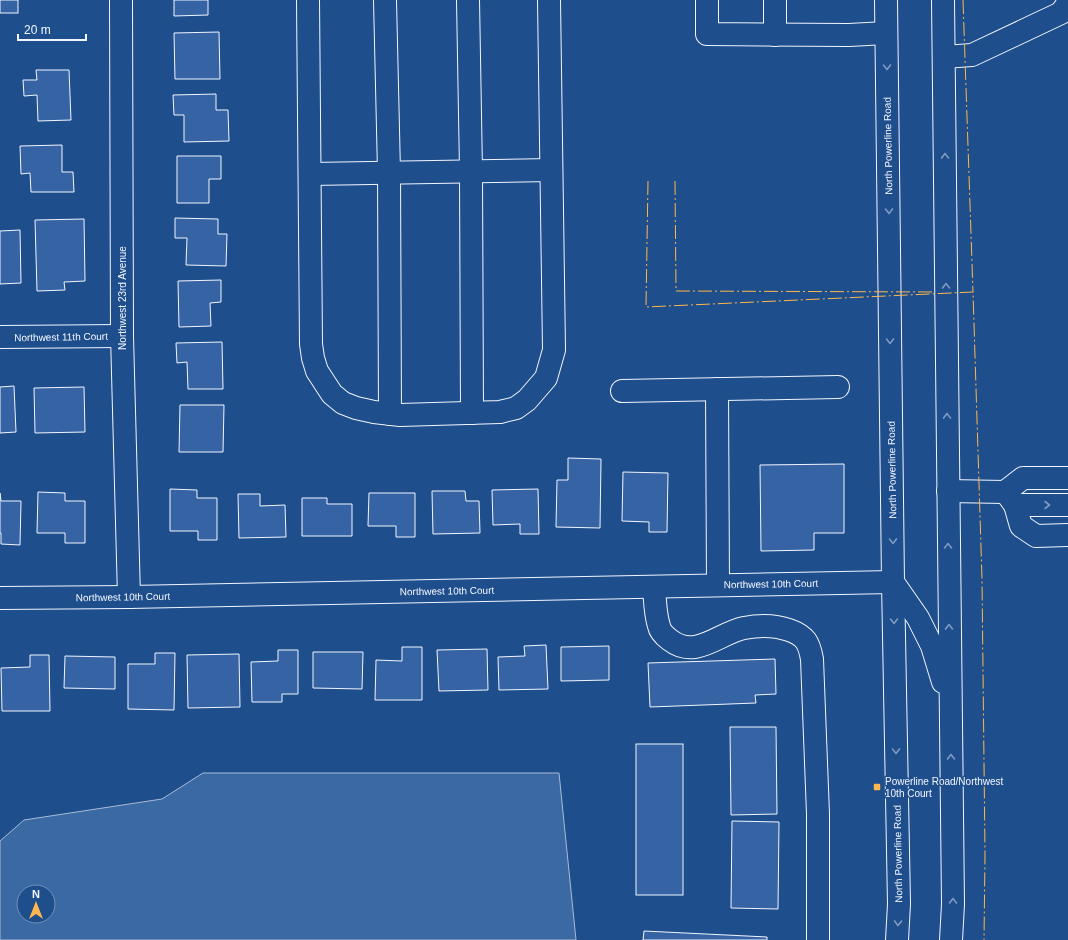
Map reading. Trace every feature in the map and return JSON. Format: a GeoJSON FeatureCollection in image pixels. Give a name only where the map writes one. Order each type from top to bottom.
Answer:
{"type":"FeatureCollection","features":[{"type":"Feature","properties":{"kind":"main road","name":"Northwest 23rd Avenue"},"geometry":{"type":"LineString","coordinates":[[121,0],[122,336],[129,597]]}},
{"type":"Feature","properties":{"kind":"main road"},"geometry":{"type":"LineString","coordinates":[[308,0],[311,344],[313,358],[317,371],[332,394],[343,403],[374,412],[400,415],[500,412],[516,408],[527,400],[546,378],[554,350],[549,0]]}},
{"type":"Feature","properties":{"kind":"main road"},"geometry":{"type":"LineString","coordinates":[[385,0],[389,172],[390,414]]}},
{"type":"Feature","properties":{"kind":"main road"},"geometry":{"type":"LineString","coordinates":[[468,0],[471,171],[472,413]]}},
{"type":"Feature","properties":{"kind":"main road"},"geometry":{"type":"LineString","coordinates":[[707,0],[707,34],[849,35],[886,33]]}},
{"type":"Feature","properties":{"kind":"main road"},"geometry":{"type":"LineString","coordinates":[[775,0],[775,34]]}},
{"type":"Feature","properties":{"kind":"main road","name":"North Powerline Road"},"geometry":{"type":"LineString","coordinates":[[886,0],[893,582],[899,904],[897,940]]}},
{"type":"Feature","properties":{"kind":"main road"},"geometry":{"type":"LineString","coordinates":[[943,0],[953,904],[951,940]]}},
{"type":"Feature","properties":{"kind":"main road"},"geometry":{"type":"LineString","coordinates":[[944,57],[972,55],[1061,14],[1068,3]]}},
{"type":"Feature","properties":{"kind":"main road"},"geometry":{"type":"LineString","coordinates":[[310,174],[551,170]]}},
{"type":"Feature","properties":{"kind":"main road","name":"Northwest 11th Court"},"geometry":{"type":"LineString","coordinates":[[0,337],[122,336]]}},
{"type":"Feature","properties":{"kind":"main road"},"geometry":{"type":"LineString","coordinates":[[622,391],[838,387]]}},
{"type":"Feature","properties":{"kind":"main road"},"geometry":{"type":"LineString","coordinates":[[717,390],[718,585]]}},
{"type":"Feature","properties":{"kind":"main road"},"geometry":{"type":"LineString","coordinates":[[1010,498],[1023,478],[1068,478]]}},
{"type":"Feature","properties":{"kind":"main road"},"geometry":{"type":"LineString","coordinates":[[948,491],[1068,505]]}},
{"type":"Feature","properties":{"kind":"main road"},"geometry":{"type":"LineString","coordinates":[[1010,498],[1021,526],[1036,536],[1068,535]]}},
{"type":"Feature","properties":{"kind":"main road"},"geometry":{"type":"LineString","coordinates":[[893,582],[918,618],[932,646],[950,703]]}},
{"type":"Feature","properties":{"kind":"main road","name":"Northwest 10th Court"},"geometry":{"type":"LineString","coordinates":[[0,598],[129,597],[893,582]]}},
{"type":"Feature","properties":{"kind":"main road"},"geometry":{"type":"LineString","coordinates":[[654,587],[659,628],[665,636],[676,645],[689,647],[703,646],[744,628],[773,626],[796,633],[805,639],[810,649],[813,675],[818,814],[818,940]]}},
{"type":"Feature","properties":{"kind":"water"},"geometry":{"type":"Polygon","coordinates":[[[203,773],[559,773],[576,940],[0,940],[0,841],[24,820],[162,799],[203,773]]]}},
{"type":"Feature","properties":{"kind":"building"},"geometry":{"type":"Polygon","coordinates":[[[0,0],[18,0],[18,13],[0,13],[0,0]]]}},
{"type":"Feature","properties":{"kind":"building"},"geometry":{"type":"Polygon","coordinates":[[[174,0],[208,0],[208,15],[174,16],[174,0]]]}},
{"type":"Feature","properties":{"kind":"building"},"geometry":{"type":"Polygon","coordinates":[[[219,32],[220,79],[175,79],[174,33],[219,32]]]}},
{"type":"Feature","properties":{"kind":"building"},"geometry":{"type":"Polygon","coordinates":[[[36,70],[69,70],[71,120],[38,121],[37,95],[24,96],[23,80],[37,80],[36,70]]]}},
{"type":"Feature","properties":{"kind":"building"},"geometry":{"type":"Polygon","coordinates":[[[216,94],[216,110],[228,110],[229,141],[184,142],[184,115],[174,115],[173,95],[216,94]]]}},
{"type":"Feature","properties":{"kind":"building"},"geometry":{"type":"Polygon","coordinates":[[[62,145],[62,172],[73,172],[74,192],[31,192],[30,173],[21,174],[20,146],[62,145]]]}},
{"type":"Feature","properties":{"kind":"building"},"geometry":{"type":"Polygon","coordinates":[[[177,156],[221,156],[221,179],[209,179],[209,203],[177,203],[177,156]]]}},
{"type":"Feature","properties":{"kind":"building"},"geometry":{"type":"Polygon","coordinates":[[[175,218],[218,219],[218,234],[227,234],[226,266],[186,265],[187,238],[175,238],[175,218]]]}},
{"type":"Feature","properties":{"kind":"building"},"geometry":{"type":"Polygon","coordinates":[[[84,219],[85,281],[64,282],[65,290],[37,291],[35,220],[84,219]]]}},
{"type":"Feature","properties":{"kind":"building"},"geometry":{"type":"Polygon","coordinates":[[[20,230],[21,283],[0,284],[0,231],[20,230]]]}},
{"type":"Feature","properties":{"kind":"building"},"geometry":{"type":"Polygon","coordinates":[[[221,280],[221,302],[210,303],[211,326],[179,327],[178,281],[221,280]]]}},
{"type":"Feature","properties":{"kind":"building"},"geometry":{"type":"Polygon","coordinates":[[[222,342],[223,389],[188,389],[187,362],[177,363],[176,343],[222,342]]]}},
{"type":"Feature","properties":{"kind":"building"},"geometry":{"type":"Polygon","coordinates":[[[14,386],[16,432],[0,433],[0,387],[14,386]]]}},
{"type":"Feature","properties":{"kind":"building"},"geometry":{"type":"Polygon","coordinates":[[[84,387],[85,432],[35,433],[34,388],[84,387]]]}},
{"type":"Feature","properties":{"kind":"building"},"geometry":{"type":"Polygon","coordinates":[[[180,405],[224,405],[223,452],[179,452],[180,405]]]}},
{"type":"Feature","properties":{"kind":"building"},"geometry":{"type":"Polygon","coordinates":[[[568,458],[601,459],[600,528],[556,527],[557,480],[568,480],[568,458]]]}},
{"type":"Feature","properties":{"kind":"building"},"geometry":{"type":"Polygon","coordinates":[[[844,464],[844,533],[814,533],[814,550],[761,551],[760,465],[844,464]]]}},
{"type":"Feature","properties":{"kind":"building"},"geometry":{"type":"Polygon","coordinates":[[[623,472],[668,473],[667,532],[649,532],[649,522],[622,521],[623,472]]]}},
{"type":"Feature","properties":{"kind":"building"},"geometry":{"type":"Polygon","coordinates":[[[170,489],[197,490],[197,498],[217,498],[217,540],[198,540],[198,531],[170,531],[170,489]]]}},
{"type":"Feature","properties":{"kind":"building"},"geometry":{"type":"Polygon","coordinates":[[[538,489],[539,534],[520,534],[520,524],[493,525],[492,490],[538,489]]]}},
{"type":"Feature","properties":{"kind":"building"},"geometry":{"type":"Polygon","coordinates":[[[432,491],[465,491],[466,501],[479,501],[480,533],[433,534],[432,491]]]}},
{"type":"Feature","properties":{"kind":"building"},"geometry":{"type":"Polygon","coordinates":[[[38,492],[65,493],[65,501],[85,501],[85,543],[65,543],[65,533],[37,533],[38,492]]]}},
{"type":"Feature","properties":{"kind":"building"},"geometry":{"type":"Polygon","coordinates":[[[0,493],[1,501],[21,501],[20,545],[1,544],[0,493]]]}},
{"type":"Feature","properties":{"kind":"building"},"geometry":{"type":"Polygon","coordinates":[[[369,493],[415,493],[415,537],[396,537],[396,526],[368,526],[369,493]]]}},
{"type":"Feature","properties":{"kind":"building"},"geometry":{"type":"Polygon","coordinates":[[[238,494],[260,494],[260,506],[285,505],[286,537],[239,538],[238,494]]]}},
{"type":"Feature","properties":{"kind":"building"},"geometry":{"type":"Polygon","coordinates":[[[302,498],[327,498],[327,504],[352,504],[352,536],[302,536],[302,498]]]}},
{"type":"Feature","properties":{"kind":"building"},"geometry":{"type":"Polygon","coordinates":[[[546,645],[548,689],[499,690],[498,657],[525,656],[524,646],[546,645]]]}},
{"type":"Feature","properties":{"kind":"building"},"geometry":{"type":"Polygon","coordinates":[[[609,646],[609,680],[561,681],[561,647],[609,646]]]}},
{"type":"Feature","properties":{"kind":"building"},"geometry":{"type":"Polygon","coordinates":[[[402,647],[422,647],[422,700],[375,700],[376,660],[402,661],[402,647]]]}},
{"type":"Feature","properties":{"kind":"building"},"geometry":{"type":"Polygon","coordinates":[[[487,649],[488,690],[439,691],[437,650],[487,649]]]}},
{"type":"Feature","properties":{"kind":"building"},"geometry":{"type":"Polygon","coordinates":[[[278,650],[298,650],[298,694],[282,694],[282,702],[252,702],[251,662],[278,661],[278,650]]]}},
{"type":"Feature","properties":{"kind":"building"},"geometry":{"type":"Polygon","coordinates":[[[313,652],[363,652],[362,689],[313,688],[313,652]]]}},
{"type":"Feature","properties":{"kind":"building"},"geometry":{"type":"Polygon","coordinates":[[[155,653],[175,653],[174,710],[128,709],[128,664],[155,664],[155,653]]]}},
{"type":"Feature","properties":{"kind":"building"},"geometry":{"type":"Polygon","coordinates":[[[239,654],[240,707],[188,708],[187,655],[239,654]]]}},
{"type":"Feature","properties":{"kind":"building"},"geometry":{"type":"Polygon","coordinates":[[[30,655],[49,655],[50,711],[2,711],[1,668],[30,667],[30,655]]]}},
{"type":"Feature","properties":{"kind":"building"},"geometry":{"type":"Polygon","coordinates":[[[65,656],[115,657],[115,689],[64,688],[65,656]]]}},
{"type":"Feature","properties":{"kind":"building"},"geometry":{"type":"Polygon","coordinates":[[[775,659],[776,694],[755,695],[756,703],[650,707],[648,663],[775,659]]]}},
{"type":"Feature","properties":{"kind":"building"},"geometry":{"type":"Polygon","coordinates":[[[730,727],[776,727],[777,814],[731,815],[730,727]]]}},
{"type":"Feature","properties":{"kind":"building"},"geometry":{"type":"Polygon","coordinates":[[[636,744],[683,744],[683,895],[636,895],[636,744]]]}},
{"type":"Feature","properties":{"kind":"building"},"geometry":{"type":"Polygon","coordinates":[[[732,821],[779,822],[778,909],[731,908],[732,821]]]}},
{"type":"Feature","properties":{"kind":"building"},"geometry":{"type":"Polygon","coordinates":[[[644,931],[767,937],[767,940],[643,940],[644,931]]]}},
{"type":"Feature","properties":{"kind":"power"},"geometry":{"type":"LineString","coordinates":[[963,0],[973,292]]}},
{"type":"Feature","properties":{"kind":"power"},"geometry":{"type":"LineString","coordinates":[[648,181],[646,307],[973,292],[982,579],[985,854],[984,940]]}},
{"type":"Feature","properties":{"kind":"power"},"geometry":{"type":"LineString","coordinates":[[675,181],[676,291],[935,292]]}},
{"type":"Feature","properties":{"kind":"place","name":"Powerline Road/Northwest 10th Court"},"geometry":{"type":"Point","coordinates":[877,787]}}]}
